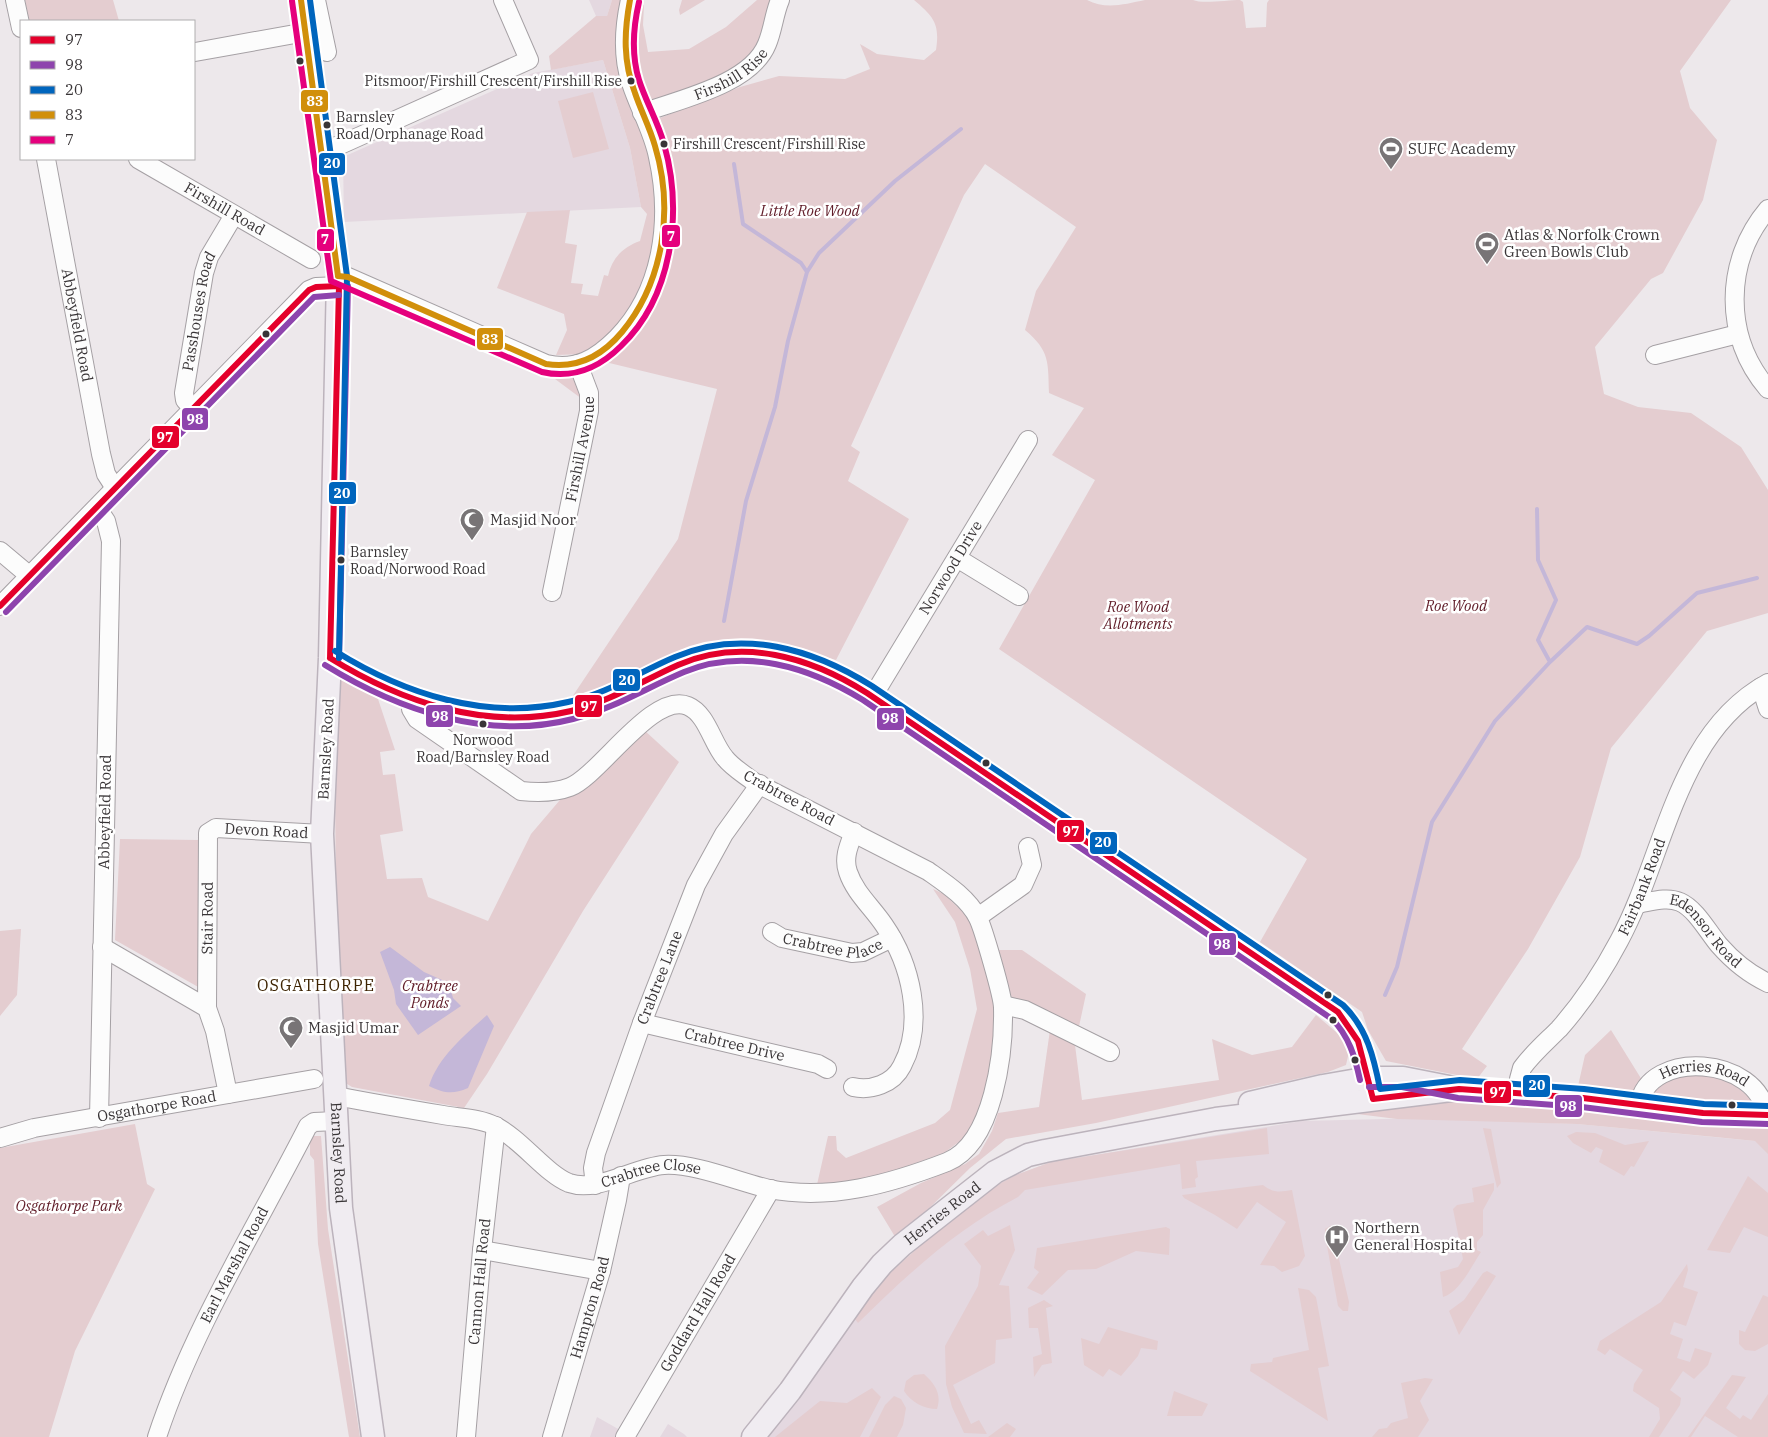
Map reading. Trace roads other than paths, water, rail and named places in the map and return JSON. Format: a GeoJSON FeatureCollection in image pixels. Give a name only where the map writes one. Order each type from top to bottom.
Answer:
{"type":"FeatureCollection","features":[{"type":"Feature","properties":{"kind":"main road","name":"Barnsley Road"},"geometry":{"type":"LineString","coordinates":[[301,0],[339,281],[330,658],[322,834],[341,1208],[373,1437]]}},
{"type":"Feature","properties":{"kind":"main road","name":"Herries Road"},"geometry":{"type":"LineString","coordinates":[[754,1437],[785,1398],[862,1286],[882,1264],[902,1245],[995,1172],[1028,1155],[1371,1089],[1459,1089],[1519,1093],[1703,1113],[1767,1115]]}},
{"type":"Feature","properties":{"kind":"street"},"geometry":{"type":"LineString","coordinates":[[16,0],[20,22]]}},
{"type":"Feature","properties":{"kind":"street"},"geometry":{"type":"LineString","coordinates":[[316,0],[326,52]]}},
{"type":"Feature","properties":{"kind":"street"},"geometry":{"type":"LineString","coordinates":[[322,148],[338,146],[529,60],[503,0]]}},
{"type":"Feature","properties":{"kind":"street"},"geometry":{"type":"LineString","coordinates":[[0,606],[98,508],[115,488],[309,290],[348,277],[546,364],[561,367],[578,364],[600,352],[625,330],[638,312],[656,276],[661,250],[664,209],[658,157],[631,82],[626,53],[626,17],[630,0]]}},
{"type":"Feature","properties":{"kind":"street","name":"Firshill Rise"},"geometry":{"type":"LineString","coordinates":[[642,113],[735,79],[749,70],[760,58],[767,44],[774,14],[780,0]]}},
{"type":"Feature","properties":{"kind":"street"},"geometry":{"type":"LineString","coordinates":[[195,52],[306,32]]}},
{"type":"Feature","properties":{"kind":"street","name":"Abbeyfield Road"},"geometry":{"type":"LineString","coordinates":[[46,160],[101,454],[106,474],[115,488]]}},
{"type":"Feature","properties":{"kind":"street","name":"Firshill Road"},"geometry":{"type":"LineString","coordinates":[[140,160],[311,259]]}},
{"type":"Feature","properties":{"kind":"street"},"geometry":{"type":"LineString","coordinates":[[1768,209],[1748,239],[1740,260],[1734,301],[1738,334],[1748,359],[1768,389]]}},
{"type":"Feature","properties":{"kind":"street","name":"Passhouses Road"},"geometry":{"type":"LineString","coordinates":[[193,409],[185,400],[184,393],[204,273],[209,257],[234,215]]}},
{"type":"Feature","properties":{"kind":"street"},"geometry":{"type":"LineString","coordinates":[[1655,355],[1738,334]]}},
{"type":"Feature","properties":{"kind":"street","name":"Firshill Avenue"},"geometry":{"type":"LineString","coordinates":[[552,592],[589,410],[589,393],[578,364]]}},
{"type":"Feature","properties":{"kind":"street","name":"Norwood Drive"},"geometry":{"type":"LineString","coordinates":[[873,696],[1028,440]]}},
{"type":"Feature","properties":{"kind":"street","name":"Abbeyfield Road"},"geometry":{"type":"LineString","coordinates":[[98,508],[106,521],[111,542],[99,1118]]}},
{"type":"Feature","properties":{"kind":"street"},"geometry":{"type":"LineString","coordinates":[[0,551],[31,576]]}},
{"type":"Feature","properties":{"kind":"street"},"geometry":{"type":"LineString","coordinates":[[957,558],[1019,596]]}},
{"type":"Feature","properties":{"kind":"street"},"geometry":{"type":"LineString","coordinates":[[330,658],[374,686],[412,700],[472,714],[541,716],[604,701],[686,661],[728,650],[760,652],[820,666],[873,696],[1338,1012],[1354,1034],[1361,1048],[1371,1089]]}},
{"type":"Feature","properties":{"kind":"street"},"geometry":{"type":"LineString","coordinates":[[1764,685],[1768,709]]}},
{"type":"Feature","properties":{"kind":"street","name":"Fairbank Road"},"geometry":{"type":"LineString","coordinates":[[1519,1093],[1519,1079],[1522,1068],[1584,998],[1615,948],[1638,904],[1689,772],[1706,739],[1740,701],[1764,685]]}},
{"type":"Feature","properties":{"kind":"street","name":"Crabtree Road"},"geometry":{"type":"LineString","coordinates":[[412,700],[411,709],[417,719],[521,791],[539,793],[571,787],[586,778],[628,734],[667,706],[679,703],[690,706],[698,713],[723,757],[734,768],[760,784],[928,871],[949,887],[978,917],[1003,1005],[1000,1054],[996,1081],[990,1105],[973,1140]]}},
{"type":"Feature","properties":{"kind":"street","name":"Crabtree Lane"},"geometry":{"type":"LineString","coordinates":[[595,1184],[593,1168],[596,1153],[642,1023],[708,859],[760,784]]}},
{"type":"Feature","properties":{"kind":"street","name":"Devon Road"},"geometry":{"type":"LineString","coordinates":[[211,830],[216,828],[322,834]]}},
{"type":"Feature","properties":{"kind":"street","name":"Stair Road"},"geometry":{"type":"LineString","coordinates":[[211,830],[208,833],[206,890],[207,1008],[215,1031],[228,1094]]}},
{"type":"Feature","properties":{"kind":"street"},"geometry":{"type":"LineString","coordinates":[[853,1087],[863,1089],[876,1087],[888,1081],[900,1070],[908,1056],[913,1036],[912,998],[901,957],[892,938],[852,884],[847,870],[845,860],[854,832]]}},
{"type":"Feature","properties":{"kind":"street"},"geometry":{"type":"LineString","coordinates":[[978,917],[1023,885],[1032,865],[1028,847]]}},
{"type":"Feature","properties":{"kind":"street","name":"Edensor Road"},"geometry":{"type":"LineString","coordinates":[[1638,904],[1667,899],[1679,901],[1687,907],[1741,967],[1768,984]]}},
{"type":"Feature","properties":{"kind":"street","name":"Crabtree Place"},"geometry":{"type":"LineString","coordinates":[[772,932],[782,938],[852,953],[863,952],[892,938]]}},
{"type":"Feature","properties":{"kind":"street"},"geometry":{"type":"LineString","coordinates":[[102,947],[207,1008]]}},
{"type":"Feature","properties":{"kind":"street"},"geometry":{"type":"LineString","coordinates":[[1003,1005],[1026,1010],[1110,1052]]}},
{"type":"Feature","properties":{"kind":"street","name":"Crabtree Drive"},"geometry":{"type":"LineString","coordinates":[[642,1023],[818,1064],[826,1069]]}},
{"type":"Feature","properties":{"kind":"street","name":"Herries Road"},"geometry":{"type":"LineString","coordinates":[[1639,1105],[1640,1094],[1647,1085],[1660,1076],[1677,1068],[1713,1067],[1730,1071],[1756,1089],[1762,1098],[1767,1115]]}},
{"type":"Feature","properties":{"kind":"street","name":"Osgathorpe Road"},"geometry":{"type":"LineString","coordinates":[[0,1138],[34,1128],[314,1079]]}},
{"type":"Feature","properties":{"kind":"street","name":"Crabtree Close"},"geometry":{"type":"LineString","coordinates":[[336,1096],[487,1122],[512,1136],[561,1179],[581,1186],[664,1165],[681,1166],[771,1189],[814,1194],[847,1192],[949,1161],[962,1154],[973,1140]]}},
{"type":"Feature","properties":{"kind":"street","name":"Earl Marshal Road"},"geometry":{"type":"LineString","coordinates":[[157,1437],[176,1383],[308,1126],[314,1122],[338,1121]]}},
{"type":"Feature","properties":{"kind":"street","name":"Cannon Hall Road"},"geometry":{"type":"LineString","coordinates":[[466,1437],[482,1250],[496,1126]]}},
{"type":"Feature","properties":{"kind":"street","name":"Hampton Road"},"geometry":{"type":"LineString","coordinates":[[552,1437],[601,1271],[618,1200],[621,1176]]}},
{"type":"Feature","properties":{"kind":"street","name":"Goddard Hall Road"},"geometry":{"type":"LineString","coordinates":[[625,1437],[771,1189]]}},
{"type":"Feature","properties":{"kind":"street"},"geometry":{"type":"LineString","coordinates":[[482,1250],[601,1271]]}},
{"type":"Feature","properties":{"kind":"waterway"},"geometry":{"type":"LineString","coordinates":[[724,621],[746,501],[775,407],[788,341],[807,272],[819,253],[895,181],[961,129]]}},
{"type":"Feature","properties":{"kind":"waterway"},"geometry":{"type":"LineString","coordinates":[[734,164],[743,224],[801,263],[807,272]]}},
{"type":"Feature","properties":{"kind":"waterway"},"geometry":{"type":"LineString","coordinates":[[1537,509],[1538,560],[1556,600],[1538,640],[1550,662]]}},
{"type":"Feature","properties":{"kind":"waterway"},"geometry":{"type":"LineString","coordinates":[[1385,995],[1397,967],[1432,822],[1495,721],[1550,662],[1587,627],[1637,644],[1649,636],[1697,593],[1757,578]]}},
{"type":"Feature","properties":{"kind":"place","name":"Pitsmoor/Firshill Crescent/Firshill Rise"},"geometry":{"type":"Point","coordinates":[631,81]}},
{"type":"Feature","properties":{"kind":"place","name":"Barnsley Road/Orphanage Road"},"geometry":{"type":"Point","coordinates":[327,125]}},
{"type":"Feature","properties":{"kind":"place","name":"Firshill Crescent/Firshill Rise"},"geometry":{"type":"Point","coordinates":[664,144]}},
{"type":"Feature","properties":{"kind":"place","name":"SUFC Academy"},"geometry":{"type":"Point","coordinates":[1391,170]}},
{"type":"Feature","properties":{"kind":"place","name":"Atlas & Norfolk Crown Green Bowls Club"},"geometry":{"type":"Point","coordinates":[1487,265]}},
{"type":"Feature","properties":{"kind":"place","name":"Masjid Noor"},"geometry":{"type":"Point","coordinates":[472,541]}},
{"type":"Feature","properties":{"kind":"place","name":"Barnsley Road/Norwood Road"},"geometry":{"type":"Point","coordinates":[341,560]}},
{"type":"Feature","properties":{"kind":"place","name":"Norwood Road/Barnsley Road"},"geometry":{"type":"Point","coordinates":[483,724]}},
{"type":"Feature","properties":{"kind":"place","name":"Masjid Umar"},"geometry":{"type":"Point","coordinates":[291,1049]}},
{"type":"Feature","properties":{"kind":"place","name":"Northern General Hospital"},"geometry":{"type":"Point","coordinates":[1337,1258]}},
{"type":"Feature","properties":{"kind":"district","name":"OSGATHORPE"},"geometry":{"type":"Point","coordinates":[316,985]}},
{"type":"Feature","properties":{"kind":"park label","name":"Little Roe Wood"},"geometry":{"type":"Point","coordinates":[810,211]}},
{"type":"Feature","properties":{"kind":"park label","name":"Roe Wood"},"geometry":{"type":"Point","coordinates":[1456,606]}},
{"type":"Feature","properties":{"kind":"park label","name":"Roe Wood Allotments"},"geometry":{"type":"Point","coordinates":[1138,616]}},
{"type":"Feature","properties":{"kind":"park label","name":"Crabtree Ponds"},"geometry":{"type":"Point","coordinates":[430,994]}},
{"type":"Feature","properties":{"kind":"park label","name":"Osgathorpe Park"},"geometry":{"type":"Point","coordinates":[69,1206]}}]}
